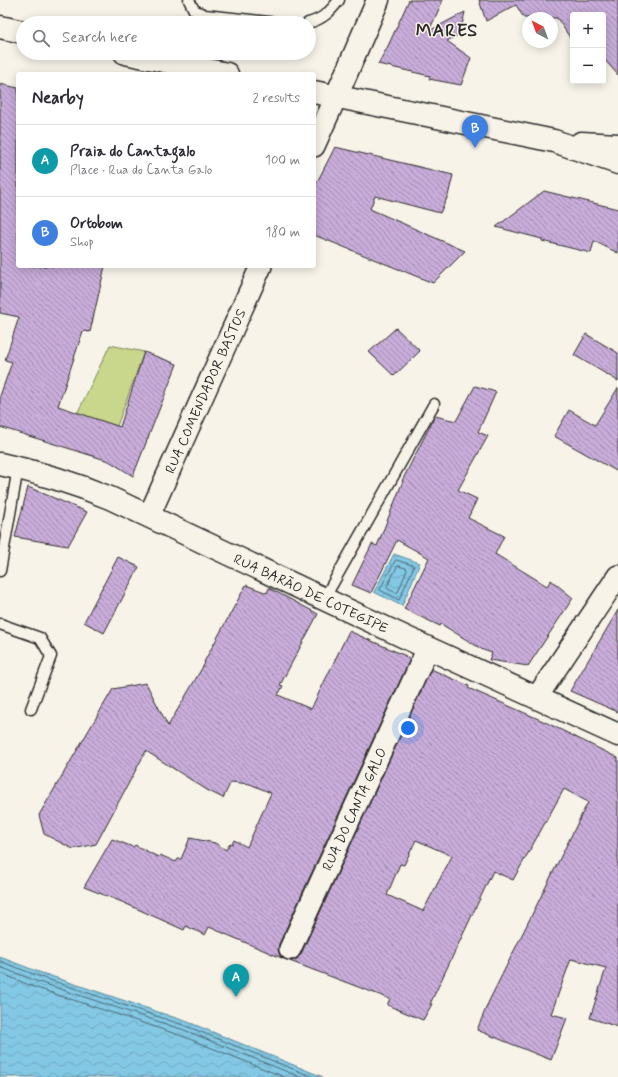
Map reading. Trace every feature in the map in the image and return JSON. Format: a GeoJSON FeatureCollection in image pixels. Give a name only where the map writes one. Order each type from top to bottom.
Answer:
{"type":"FeatureCollection","features":[{"type":"Feature","properties":{"kind":"street"},"geometry":{"type":"LineString","coordinates":[[316,142],[378,0]]}},
{"type":"Feature","properties":{"kind":"street"},"geometry":{"type":"LineString","coordinates":[[0,27],[16,30]]}},
{"type":"Feature","properties":{"kind":"street"},"geometry":{"type":"LineString","coordinates":[[158,60],[217,72]]}},
{"type":"Feature","properties":{"kind":"street"},"geometry":{"type":"LineString","coordinates":[[316,92],[554,141],[618,145]]}},
{"type":"Feature","properties":{"kind":"street"},"geometry":{"type":"LineString","coordinates":[[554,141],[618,164]]}},
{"type":"Feature","properties":{"kind":"street","name":"RUA COMENDADOR BASTOS"},"geometry":{"type":"LineString","coordinates":[[149,516],[260,268]]}},
{"type":"Feature","properties":{"kind":"street","name":"RUA BARÃO DE COTEGIPE"},"geometry":{"type":"LineString","coordinates":[[9,466],[74,483],[110,498],[428,648],[618,735]]}},
{"type":"Feature","properties":{"kind":"street"},"geometry":{"type":"LineString","coordinates":[[537,697],[618,576]]}},
{"type":"Feature","properties":{"kind":"street","name":"RUA DO CANTA GALO"},"geometry":{"type":"LineString","coordinates":[[290,949],[428,648]]}},
{"type":"Feature","properties":{"kind":"lane"},"geometry":{"type":"LineString","coordinates":[[190,0],[194,10],[204,15],[213,16]]}},
{"type":"Feature","properties":{"kind":"lane"},"geometry":{"type":"LineString","coordinates":[[316,21],[331,11],[339,0]]}},
{"type":"Feature","properties":{"kind":"lane"},"geometry":{"type":"LineString","coordinates":[[324,599],[434,404]]}},
{"type":"Feature","properties":{"kind":"lane"},"geometry":{"type":"LineString","coordinates":[[0,571],[9,466]]}},
{"type":"Feature","properties":{"kind":"lane"},"geometry":{"type":"LineString","coordinates":[[0,624],[40,638],[51,656],[31,709]]}},
{"type":"Feature","properties":{"kind":"green space"},"geometry":{"type":"Polygon","coordinates":[[[110,345],[144,352],[117,426],[77,414],[110,345]]]}},
{"type":"Feature","properties":{"kind":"water"},"geometry":{"type":"Polygon","coordinates":[[[394,554],[420,563],[402,606],[374,592],[394,554]]]}},
{"type":"Feature","properties":{"kind":"water"},"geometry":{"type":"Polygon","coordinates":[[[0,957],[39,972],[188,1022],[323,1077],[0,1077],[0,957]]]}},
{"type":"Feature","properties":{"kind":"building"},"geometry":{"type":"Polygon","coordinates":[[[409,0],[443,0],[429,31],[465,12],[460,34],[447,41],[471,58],[461,85],[429,79],[430,76],[378,64],[409,0]]]}},
{"type":"Feature","properties":{"kind":"building"},"geometry":{"type":"Polygon","coordinates":[[[479,0],[618,0],[618,75],[606,61],[606,12],[570,12],[570,38],[558,20],[558,12],[522,12],[522,15],[516,5],[486,21],[479,0]]]}},
{"type":"Feature","properties":{"kind":"building"},"geometry":{"type":"Polygon","coordinates":[[[0,84],[16,88],[16,268],[105,268],[90,332],[83,331],[58,406],[120,427],[144,352],[177,364],[133,476],[109,461],[0,427],[0,396],[12,362],[5,360],[19,317],[0,313],[0,84]]]}},
{"type":"Feature","properties":{"kind":"building"},"geometry":{"type":"Polygon","coordinates":[[[335,147],[453,175],[448,196],[440,213],[375,196],[370,209],[465,251],[433,283],[316,236],[316,184],[335,147]]]}},
{"type":"Feature","properties":{"kind":"building"},"geometry":{"type":"Polygon","coordinates":[[[544,191],[618,209],[618,253],[594,241],[591,253],[542,241],[542,239],[496,227],[544,191]]]}},
{"type":"Feature","properties":{"kind":"building"},"geometry":{"type":"Polygon","coordinates":[[[396,328],[420,351],[394,376],[369,352],[396,328]]]}},
{"type":"Feature","properties":{"kind":"building"},"geometry":{"type":"Polygon","coordinates":[[[586,334],[618,353],[618,381],[574,355],[586,334]]]}},
{"type":"Feature","properties":{"kind":"building"},"geometry":{"type":"Polygon","coordinates":[[[475,386],[496,392],[478,432],[488,436],[458,490],[477,499],[468,518],[504,536],[495,554],[547,586],[551,580],[573,598],[528,666],[489,660],[492,653],[483,650],[441,624],[440,626],[404,609],[429,558],[397,540],[371,593],[352,585],[372,544],[377,546],[402,481],[435,416],[456,421],[475,386]]]}},
{"type":"Feature","properties":{"kind":"building"},"geometry":{"type":"Polygon","coordinates":[[[618,388],[618,472],[554,436],[569,410],[595,425],[618,388]]]}},
{"type":"Feature","properties":{"kind":"building"},"geometry":{"type":"Polygon","coordinates":[[[28,487],[87,512],[68,546],[15,537],[28,487]]]}},
{"type":"Feature","properties":{"kind":"building"},"geometry":{"type":"Polygon","coordinates":[[[118,557],[139,567],[104,633],[84,622],[118,557]]]}},
{"type":"Feature","properties":{"kind":"building"},"geometry":{"type":"Polygon","coordinates":[[[246,585],[267,593],[269,588],[318,614],[280,685],[283,686],[278,695],[311,709],[349,631],[410,659],[279,944],[278,950],[280,956],[284,959],[209,927],[205,935],[186,926],[184,930],[122,902],[84,887],[112,839],[133,847],[135,845],[158,857],[160,855],[176,862],[178,859],[181,859],[190,838],[215,843],[226,850],[230,843],[232,844],[234,840],[247,847],[271,793],[250,784],[231,782],[223,798],[207,790],[146,751],[96,844],[73,849],[44,834],[39,815],[113,689],[146,683],[168,726],[205,663],[204,662],[246,585]]]}},
{"type":"Feature","properties":{"kind":"building"},"geometry":{"type":"Polygon","coordinates":[[[618,610],[618,712],[570,691],[618,610]]]}},
{"type":"Feature","properties":{"kind":"building"},"geometry":{"type":"Polygon","coordinates":[[[431,669],[469,686],[468,688],[543,721],[618,758],[618,1027],[590,1018],[606,968],[571,959],[551,1014],[567,1018],[551,1060],[477,1030],[489,1001],[588,802],[564,789],[513,880],[493,871],[430,1004],[432,1004],[423,1020],[387,1005],[390,999],[287,960],[292,961],[297,959],[301,954],[431,669]],[[416,840],[404,865],[400,864],[387,895],[423,911],[452,856],[416,840]]]}},
{"type":"Feature","properties":{"kind":"place","name":"Ortobom"},"geometry":{"type":"Point","coordinates":[475,148]}},
{"type":"Feature","properties":{"kind":"place","name":"Praia do Cantagalo"},"geometry":{"type":"Point","coordinates":[236,997]}},
{"type":"Feature","properties":{"kind":"district","name":"MARES"},"geometry":{"type":"Point","coordinates":[447,30]}}]}
